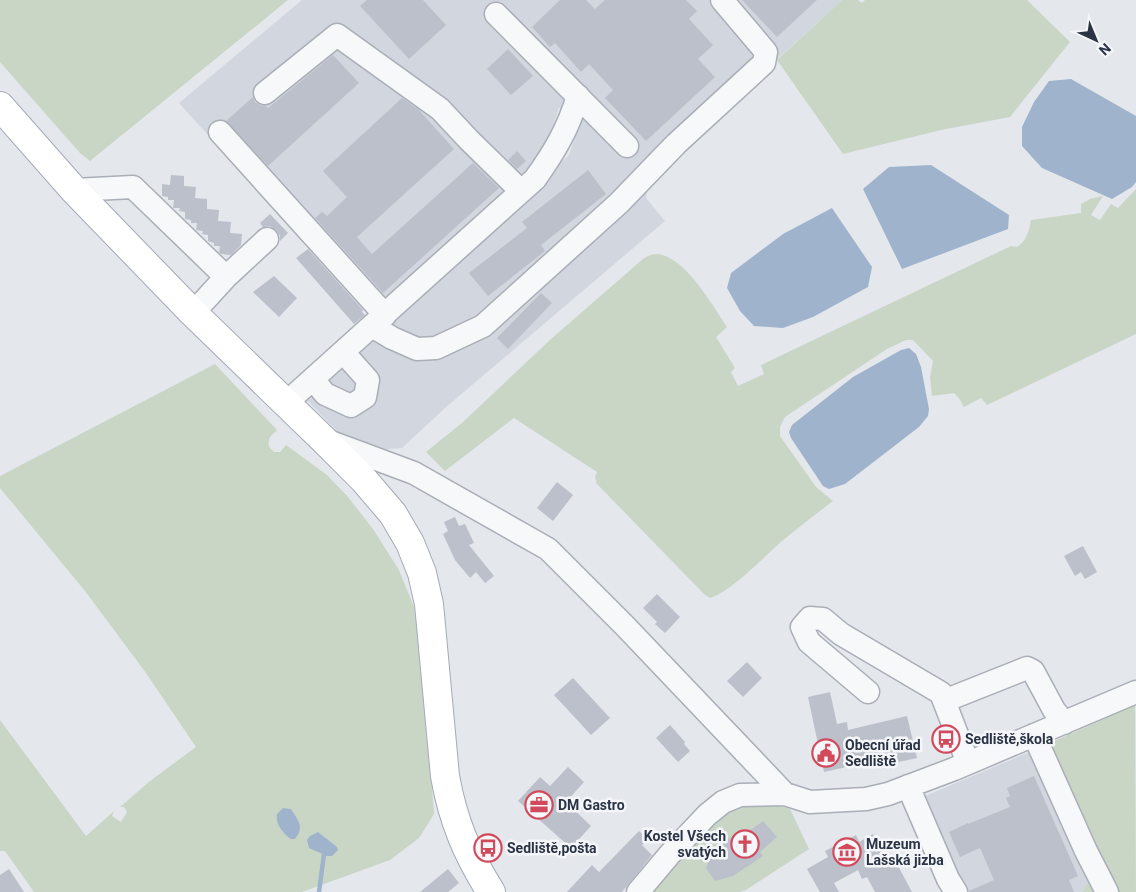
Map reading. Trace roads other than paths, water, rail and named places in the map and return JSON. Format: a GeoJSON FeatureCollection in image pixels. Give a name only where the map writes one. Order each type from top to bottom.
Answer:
{"type":"FeatureCollection","features":[{"type":"Feature","properties":{"kind":"main road"},"geometry":{"type":"LineString","coordinates":[[0,106],[74,190],[193,313],[364,480],[393,514],[410,543],[422,573],[429,604],[445,776],[449,800],[461,837],[492,892]]}},
{"type":"Feature","properties":{"kind":"street"},"geometry":{"type":"LineString","coordinates":[[220,132],[392,338],[417,349],[436,348],[483,326],[619,203],[676,144],[764,63],[766,52],[722,0]]}},
{"type":"Feature","properties":{"kind":"street"},"geometry":{"type":"LineString","coordinates":[[496,14],[628,146]]}},
{"type":"Feature","properties":{"kind":"street"},"geometry":{"type":"LineString","coordinates":[[265,93],[337,35],[440,108],[469,140],[521,191]]}},
{"type":"Feature","properties":{"kind":"street"},"geometry":{"type":"LineString","coordinates":[[286,403],[535,179],[554,154],[571,119],[578,96]]}},
{"type":"Feature","properties":{"kind":"street"},"geometry":{"type":"LineString","coordinates":[[74,190],[133,187],[226,277]]}},
{"type":"Feature","properties":{"kind":"street"},"geometry":{"type":"LineString","coordinates":[[193,313],[226,277],[267,239]]}},
{"type":"Feature","properties":{"kind":"street"},"geometry":{"type":"LineString","coordinates":[[313,379],[325,394],[351,406],[365,397],[368,380],[343,352]]}},
{"type":"Feature","properties":{"kind":"street"},"geometry":{"type":"LineString","coordinates":[[324,440],[414,473],[548,550],[625,626],[786,794]]}},
{"type":"Feature","properties":{"kind":"street"},"geometry":{"type":"LineString","coordinates":[[868,692],[809,642],[802,627],[810,618],[823,618],[841,634],[940,693],[968,763]]}},
{"type":"Feature","properties":{"kind":"street"},"geometry":{"type":"LineString","coordinates":[[944,701],[1027,668],[1032,671],[1054,710],[1064,723]]}},
{"type":"Feature","properties":{"kind":"street"},"geometry":{"type":"LineString","coordinates":[[638,892],[670,854],[707,815],[723,802],[740,796],[786,794],[810,802],[866,799],[888,794],[968,763],[1136,692]]}},
{"type":"Feature","properties":{"kind":"street"},"geometry":{"type":"LineString","coordinates":[[1034,735],[1086,851],[1100,889]]}},
{"type":"Feature","properties":{"kind":"street"},"geometry":{"type":"LineString","coordinates":[[908,786],[948,879],[956,892]]}},
{"type":"Feature","properties":{"kind":"water"},"geometry":{"type":"Polygon","coordinates":[[[1071,79],[1136,116],[1136,182],[1132,187],[1112,199],[1042,168],[1022,146],[1022,127],[1034,102],[1049,81],[1071,79]]]}},
{"type":"Feature","properties":{"kind":"water"},"geometry":{"type":"Polygon","coordinates":[[[931,165],[1009,215],[1008,229],[902,269],[863,189],[889,167],[931,165]]]}},
{"type":"Feature","properties":{"kind":"water"},"geometry":{"type":"Polygon","coordinates":[[[832,208],[872,267],[868,287],[813,317],[783,328],[754,326],[740,311],[727,288],[731,273],[783,234],[832,208]]]}},
{"type":"Feature","properties":{"kind":"water"},"geometry":{"type":"Polygon","coordinates":[[[909,348],[916,354],[921,367],[929,409],[928,416],[919,427],[845,484],[829,489],[823,486],[791,438],[789,432],[792,425],[853,377],[901,350],[909,348]]]}},
{"type":"Feature","properties":{"kind":"water"},"geometry":{"type":"Polygon","coordinates":[[[283,808],[291,809],[299,824],[300,831],[295,839],[288,837],[278,825],[277,814],[283,808]]]}},
{"type":"Feature","properties":{"kind":"water"},"geometry":{"type":"Polygon","coordinates":[[[318,832],[337,847],[338,850],[332,856],[327,856],[309,848],[307,840],[318,832]]]}},
{"type":"Feature","properties":{"kind":"waterway"},"geometry":{"type":"LineString","coordinates":[[319,892],[324,854]]}},
{"type":"Feature","properties":{"kind":"place","name":"Sedliště,škola"},"geometry":{"type":"Point","coordinates":[946,739]}},
{"type":"Feature","properties":{"kind":"place","name":"Obecní úřad Sedliště"},"geometry":{"type":"Point","coordinates":[826,753]}},
{"type":"Feature","properties":{"kind":"place","name":"DM Gastro"},"geometry":{"type":"Point","coordinates":[539,805]}},
{"type":"Feature","properties":{"kind":"place","name":"Kostel Všech svatých"},"geometry":{"type":"Point","coordinates":[745,844]}},
{"type":"Feature","properties":{"kind":"place","name":"Sedliště,pošta"},"geometry":{"type":"Point","coordinates":[488,848]}},
{"type":"Feature","properties":{"kind":"place","name":"Muzeum Lašská jizba"},"geometry":{"type":"Point","coordinates":[847,852]}}]}
